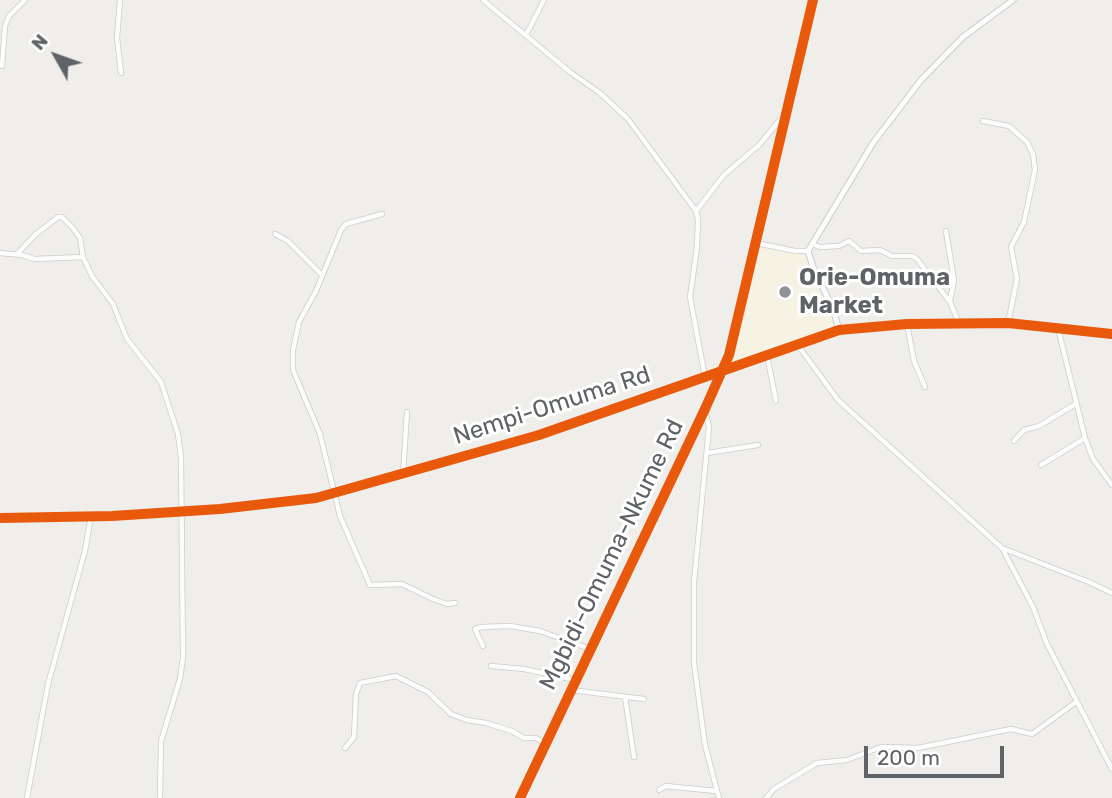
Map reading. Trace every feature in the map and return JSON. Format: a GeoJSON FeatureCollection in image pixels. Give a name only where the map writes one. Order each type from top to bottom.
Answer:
{"type":"FeatureCollection","features":[{"type":"Feature","properties":{"kind":"street"},"geometry":{"type":"LineString","coordinates":[[2,66],[5,26],[9,16],[25,0]]}},
{"type":"Feature","properties":{"kind":"street"},"geometry":{"type":"LineString","coordinates":[[120,0],[117,38],[121,73]]}},
{"type":"Feature","properties":{"kind":"street"},"geometry":{"type":"LineString","coordinates":[[483,0],[570,72],[600,93],[628,119],[696,211],[697,247],[690,297],[705,377]]}},
{"type":"Feature","properties":{"kind":"street"},"geometry":{"type":"LineString","coordinates":[[526,35],[544,0]]}},
{"type":"Feature","properties":{"kind":"street","name":"Mgbidi-Omuma-Nkume Rd"},"geometry":{"type":"LineString","coordinates":[[520,798],[722,371],[735,332],[814,0]]}},
{"type":"Feature","properties":{"kind":"street"},"geometry":{"type":"LineString","coordinates":[[839,330],[808,251],[873,143],[921,80],[963,37],[1013,0]]}},
{"type":"Feature","properties":{"kind":"street"},"geometry":{"type":"LineString","coordinates":[[696,211],[724,175],[759,145],[779,121],[786,119]]}},
{"type":"Feature","properties":{"kind":"street"},"geometry":{"type":"LineString","coordinates":[[983,121],[1009,126],[1027,142],[1033,154],[1035,170],[1024,222],[1011,247],[1017,279],[1008,323]]}},
{"type":"Feature","properties":{"kind":"street"},"geometry":{"type":"LineString","coordinates":[[382,214],[346,224],[336,238],[323,275],[296,333],[293,370],[320,435],[340,516],[370,585],[402,584],[433,599],[447,604],[455,603]]}},
{"type":"Feature","properties":{"kind":"street"},"geometry":{"type":"LineString","coordinates":[[17,254],[36,234],[58,217],[67,221],[80,238],[83,257],[92,276],[113,304],[127,339],[143,362],[157,375],[169,400],[181,458],[183,657],[178,686],[161,741],[160,798]]}},
{"type":"Feature","properties":{"kind":"street"},"geometry":{"type":"LineString","coordinates":[[946,230],[954,280],[950,302]]}},
{"type":"Feature","properties":{"kind":"street"},"geometry":{"type":"LineString","coordinates":[[275,234],[288,241],[323,275]]}},
{"type":"Feature","properties":{"kind":"street"},"geometry":{"type":"LineString","coordinates":[[812,244],[820,247],[839,246],[849,241],[861,251],[880,250],[892,256],[912,256],[950,302],[959,323]]}},
{"type":"Feature","properties":{"kind":"street"},"geometry":{"type":"LineString","coordinates":[[757,243],[808,251]]}},
{"type":"Feature","properties":{"kind":"street"},"geometry":{"type":"LineString","coordinates":[[0,253],[34,259],[83,257]]}},
{"type":"Feature","properties":{"kind":"street","name":"Nempi-Omuma Rd"},"geometry":{"type":"LineString","coordinates":[[0,519],[181,511],[316,498],[539,435],[839,330],[907,324],[1008,323],[1112,334]]}},
{"type":"Feature","properties":{"kind":"street"},"geometry":{"type":"LineString","coordinates":[[907,324],[914,361],[925,387]]}},
{"type":"Feature","properties":{"kind":"street"},"geometry":{"type":"LineString","coordinates":[[1058,328],[1085,438],[1093,459],[1112,485]]}},
{"type":"Feature","properties":{"kind":"street"},"geometry":{"type":"LineString","coordinates":[[797,344],[838,400],[1002,548],[1112,593]]}},
{"type":"Feature","properties":{"kind":"street"},"geometry":{"type":"LineString","coordinates":[[767,355],[776,401]]}},
{"type":"Feature","properties":{"kind":"street"},"geometry":{"type":"LineString","coordinates":[[1014,442],[1024,430],[1039,426],[1077,403]]}},
{"type":"Feature","properties":{"kind":"street"},"geometry":{"type":"LineString","coordinates":[[705,409],[709,427],[694,582],[693,651],[705,745],[719,798]]}},
{"type":"Feature","properties":{"kind":"street"},"geometry":{"type":"LineString","coordinates":[[402,475],[407,412]]}},
{"type":"Feature","properties":{"kind":"street"},"geometry":{"type":"LineString","coordinates":[[1041,465],[1085,438]]}},
{"type":"Feature","properties":{"kind":"street"},"geometry":{"type":"LineString","coordinates":[[707,453],[758,445]]}},
{"type":"Feature","properties":{"kind":"street"},"geometry":{"type":"LineString","coordinates":[[27,798],[45,696],[85,551],[91,516]]}},
{"type":"Feature","properties":{"kind":"street"},"geometry":{"type":"LineString","coordinates":[[1002,548],[1032,607],[1047,644],[1112,769]]}},
{"type":"Feature","properties":{"kind":"street"},"geometry":{"type":"LineString","coordinates":[[483,646],[475,629],[510,626],[540,631],[590,649]]}},
{"type":"Feature","properties":{"kind":"street"},"geometry":{"type":"LineString","coordinates":[[491,666],[524,669],[576,680]]}},
{"type":"Feature","properties":{"kind":"street"},"geometry":{"type":"LineString","coordinates":[[345,748],[354,737],[356,694],[360,683],[396,676],[428,692],[451,714],[512,731],[524,738],[536,738],[545,744]]}},
{"type":"Feature","properties":{"kind":"street"},"geometry":{"type":"LineString","coordinates":[[571,690],[644,699]]}},
{"type":"Feature","properties":{"kind":"street"},"geometry":{"type":"LineString","coordinates":[[625,697],[634,757]]}},
{"type":"Feature","properties":{"kind":"street"},"geometry":{"type":"LineString","coordinates":[[766,798],[774,789],[817,763],[847,760],[881,747],[918,748],[1011,729],[1032,734],[1076,702]]}},
{"type":"Feature","properties":{"kind":"street"},"geometry":{"type":"LineString","coordinates":[[659,790],[666,786],[716,791]]}},
{"type":"Feature","properties":{"kind":"shaded area","name":"Orie-Omuma Market"},"geometry":{"type":"Polygon","coordinates":[[[761,246],[806,256],[833,315],[836,329],[728,364],[761,246]]]}},
{"type":"Feature","properties":{"kind":"cycle path"},"geometry":{"type":"LineString","coordinates":[[520,798],[729,355],[813,0]]}},
{"type":"Feature","properties":{"kind":"cycle path"},"geometry":{"type":"LineString","coordinates":[[0,518],[112,516],[220,509],[316,498],[539,435],[839,330],[907,324],[1008,323],[1112,334]]}},
{"type":"Feature","properties":{"kind":"place","name":"Orie-Omuma Market"},"geometry":{"type":"Point","coordinates":[785,292]}}]}
